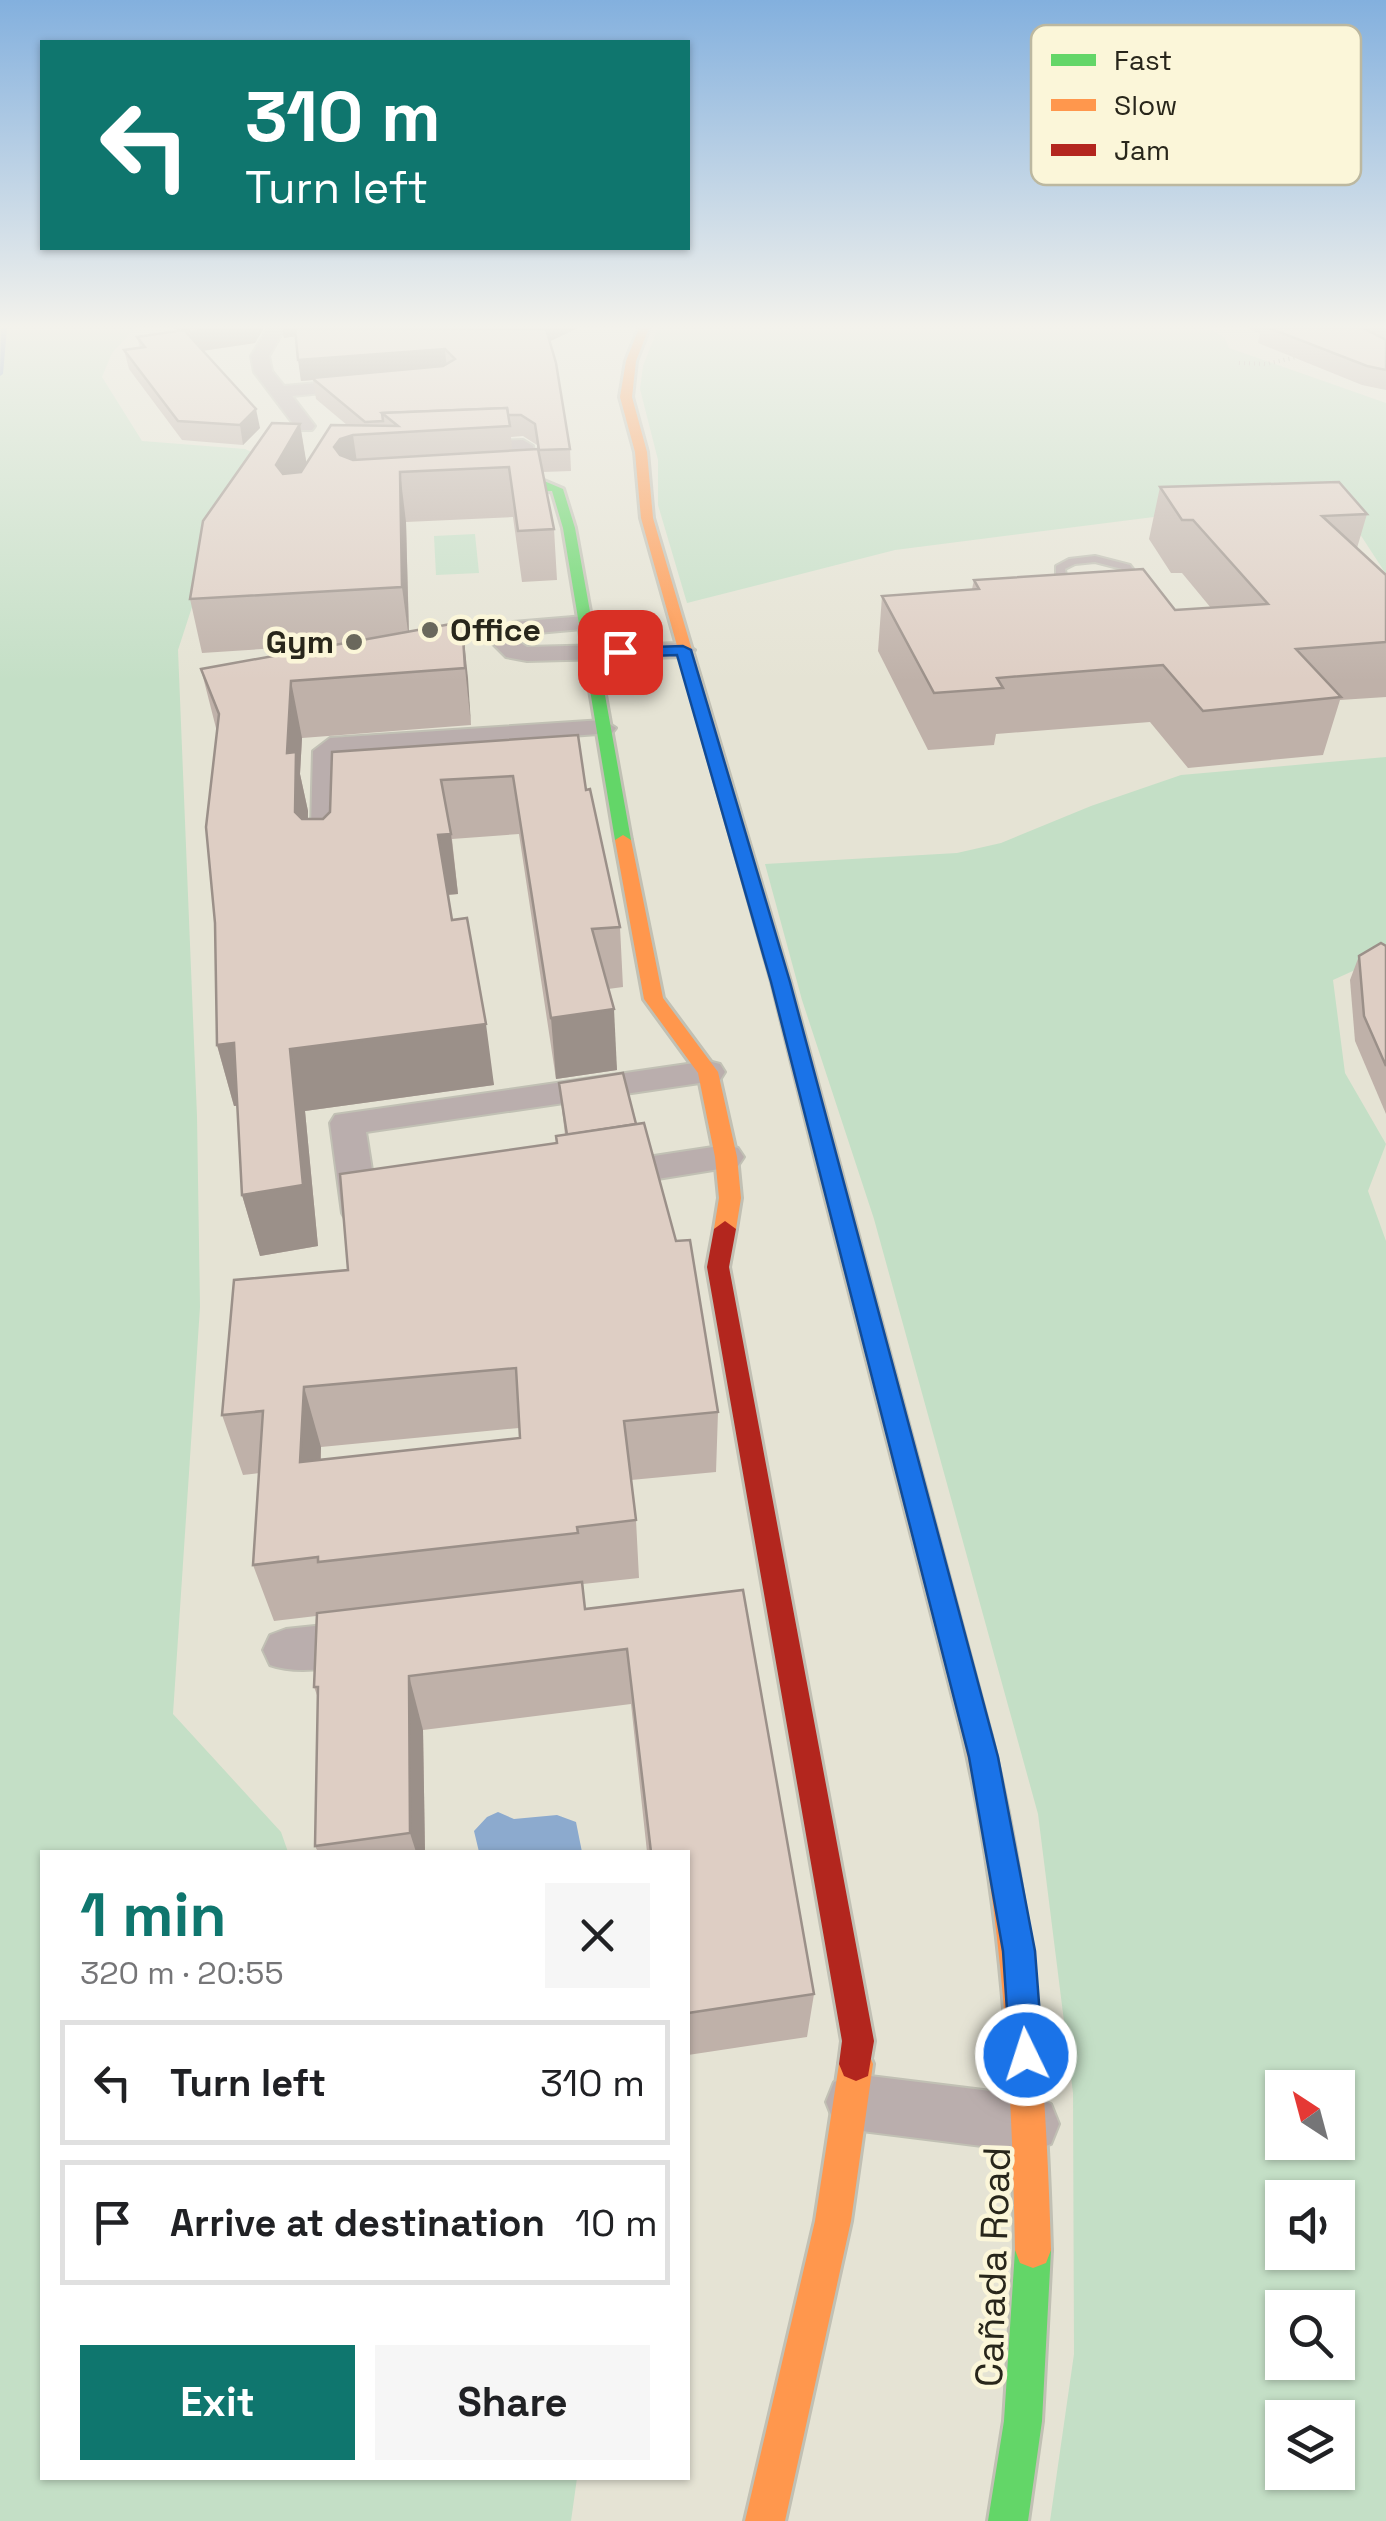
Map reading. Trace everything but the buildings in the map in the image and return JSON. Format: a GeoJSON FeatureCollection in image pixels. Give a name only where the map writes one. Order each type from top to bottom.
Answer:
{"type":"FeatureCollection","features":[{"type":"Feature","properties":{"kind":"street"},"geometry":{"type":"LineString","coordinates":[[447,449],[470,446]]}},
{"type":"Feature","properties":{"kind":"street"},"geometry":{"type":"LineString","coordinates":[[522,446],[529,486]]}},
{"type":"Feature","properties":{"kind":"street","name":"Cañada Road"},"geometry":{"type":"LineString","coordinates":[[639,446],[648,518],[780,982],[984,1757],[1019,1951],[1031,2124],[1033,2263],[1023,2422],[1008,2521]]}},
{"type":"Feature","properties":{"kind":"street"},"geometry":{"type":"LineString","coordinates":[[454,490],[529,486],[557,489],[569,528],[603,728],[602,780],[654,998],[708,1072],[726,1157],[730,1198],[718,1267],[759,1594],[858,2041],[854,2102],[765,2521]]}},
{"type":"Feature","properties":{"kind":"street"},"geometry":{"type":"LineString","coordinates":[[584,623],[521,628],[502,641],[515,652],[527,654],[683,650]]}},
{"type":"Feature","properties":{"kind":"street"},"geometry":{"type":"LineString","coordinates":[[324,868],[336,799],[326,752],[339,744],[603,728]]}},
{"type":"Feature","properties":{"kind":"street"},"geometry":{"type":"LineString","coordinates":[[398,1207],[360,1213],[346,1122],[708,1072]]}},
{"type":"Feature","properties":{"kind":"street"},"geometry":{"type":"LineString","coordinates":[[572,1180],[726,1157]]}},
{"type":"Feature","properties":{"kind":"street"},"geometry":{"type":"LineString","coordinates":[[286,1650],[404,1636]]}},
{"type":"Feature","properties":{"kind":"street"},"geometry":{"type":"LineString","coordinates":[[854,2102],[1031,2124]]}},
{"type":"Feature","properties":{"kind":"lane"},"geometry":{"type":"LineString","coordinates":[[1095,559],[1126,567],[1134,578],[1118,589],[1096,591],[1074,586],[1059,573],[1073,560],[1095,559]]}},
{"type":"Feature","properties":{"kind":"green space"},"geometry":{"type":"Polygon","coordinates":[[[0,446],[245,449],[274,463],[205,567],[178,650],[197,1116],[200,1307],[173,1714],[281,1832],[287,1850],[40,1850],[40,2480],[577,2480],[571,2521],[0,2521],[0,446]]]}},
{"type":"Feature","properties":{"kind":"green space"},"geometry":{"type":"Polygon","coordinates":[[[654,446],[1386,446],[1386,574],[1354,525],[1256,504],[895,550],[687,603],[658,505],[654,446]]]}},
{"type":"Feature","properties":{"kind":"green space"},"geometry":{"type":"Polygon","coordinates":[[[475,534],[479,573],[436,575],[434,536],[475,534]]]}},
{"type":"Feature","properties":{"kind":"green space"},"geometry":{"type":"Polygon","coordinates":[[[1386,757],[1386,956],[1333,980],[1345,1073],[1386,1144],[1368,1191],[1386,1241],[1386,2521],[1050,2521],[1074,2354],[1073,2093],[1038,1814],[874,1219],[802,1000],[765,864],[957,853],[1001,843],[1181,775],[1386,757]]]}},
{"type":"Feature","properties":{"kind":"water"},"geometry":{"type":"Polygon","coordinates":[[[498,1812],[514,1819],[557,1815],[576,1822],[582,1850],[479,1850],[474,1831],[498,1812]]]}},
{"type":"Feature","properties":{"kind":"traffic: fast"},"geometry":{"type":"LineString","coordinates":[[474,489],[544,485],[557,489],[569,528],[623,840]]}},
{"type":"Feature","properties":{"kind":"traffic: fast"},"geometry":{"type":"LineString","coordinates":[[1008,2521],[1023,2421],[1033,2250]]}},
{"type":"Feature","properties":{"kind":"traffic: slow"},"geometry":{"type":"LineString","coordinates":[[639,446],[647,518],[781,982],[829,1168]]}},
{"type":"Feature","properties":{"kind":"traffic: slow"},"geometry":{"type":"LineString","coordinates":[[623,840],[654,999],[708,1072],[726,1157],[730,1198],[725,1229]]}},
{"type":"Feature","properties":{"kind":"traffic: slow"},"geometry":{"type":"LineString","coordinates":[[977,1736],[1004,1863],[1020,1991],[1033,2250]]}},
{"type":"Feature","properties":{"kind":"traffic: slow"},"geometry":{"type":"LineString","coordinates":[[765,2521],[833,2221],[856,2064]]}},
{"type":"Feature","properties":{"kind":"traffic: jam"},"geometry":{"type":"LineString","coordinates":[[829,1168],[977,1736]]}},
{"type":"Feature","properties":{"kind":"traffic: jam"},"geometry":{"type":"LineString","coordinates":[[725,1229],[718,1267],[858,2041],[856,2064]]}},
{"type":"Feature","properties":{"kind":"place","name":"Office"},"geometry":{"type":"Point","coordinates":[430,630]}},
{"type":"Feature","properties":{"kind":"place","name":"Gym"},"geometry":{"type":"Point","coordinates":[354,642]}},
{"type":"Feature","properties":{"kind":"route"},"geometry":{"type":"LineString","coordinates":[[620,652],[683,650],[780,982],[984,1757],[1019,1951],[1026,2055]]}}]}
